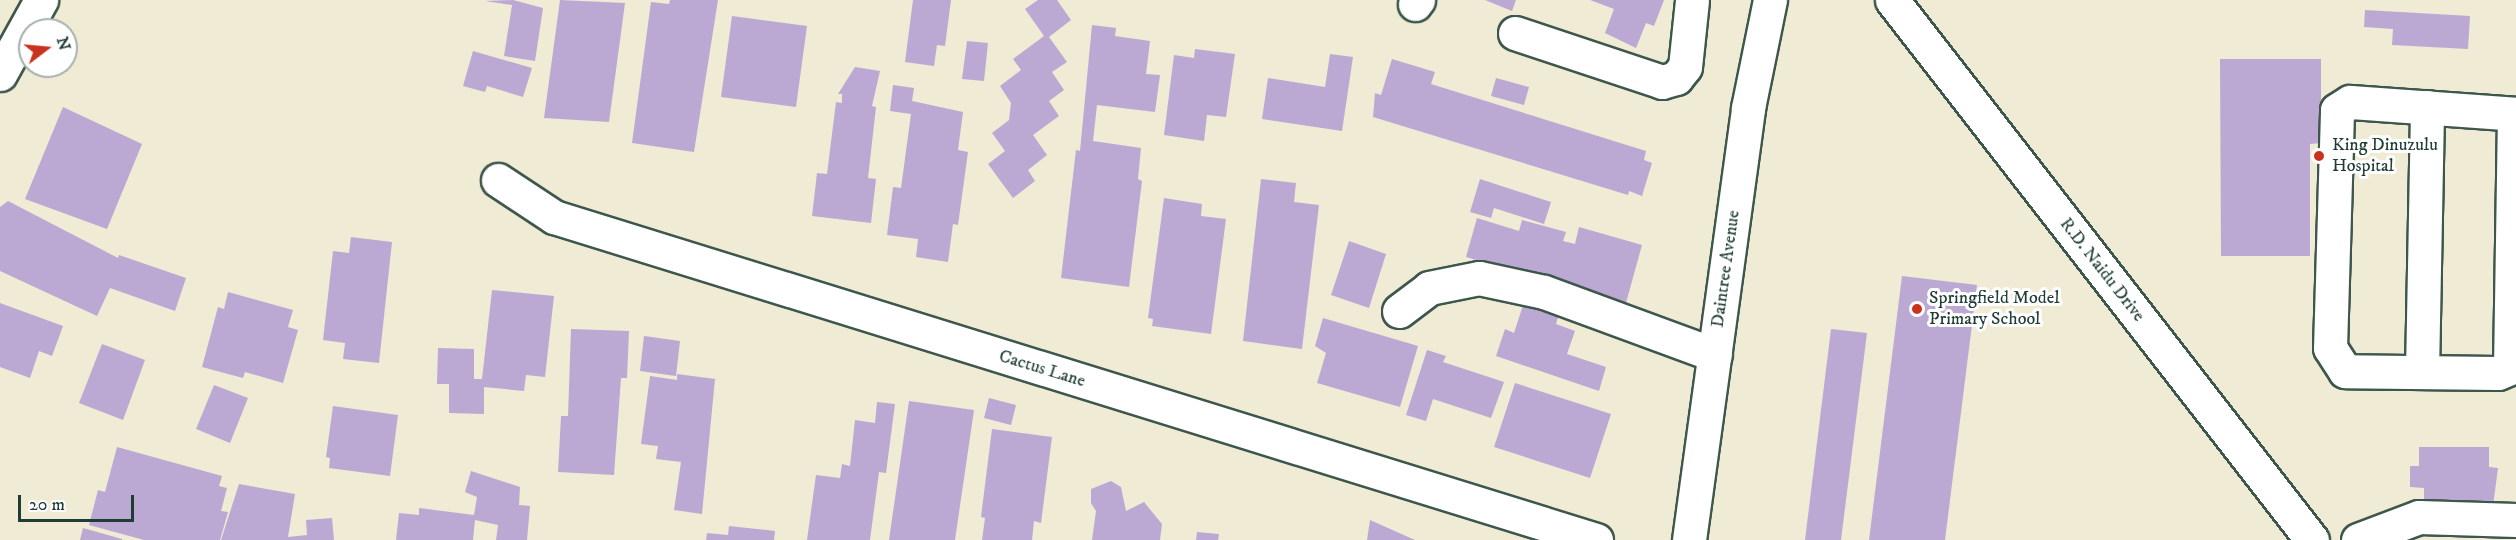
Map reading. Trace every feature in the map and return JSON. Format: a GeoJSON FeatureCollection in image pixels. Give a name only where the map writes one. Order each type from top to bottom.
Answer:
{"type":"FeatureCollection","features":[{"type":"Feature","properties":{"kind":"street"},"geometry":{"type":"LineString","coordinates":[[1515,33],[1662,82],[1676,78],[1685,67],[1692,0]]}},
{"type":"Feature","properties":{"kind":"street","name":"Daintree Avenue"},"geometry":{"type":"LineString","coordinates":[[1689,540],[1751,86],[1770,0]]}},
{"type":"Feature","properties":{"kind":"street","name":"R.D. Naidu Drive"},"geometry":{"type":"LineString","coordinates":[[1892,0],[2312,540]]}},
{"type":"Feature","properties":{"kind":"street"},"geometry":{"type":"LineString","coordinates":[[0,74],[30,3]]}},
{"type":"Feature","properties":{"kind":"street"},"geometry":{"type":"LineString","coordinates":[[2350,102],[2515,114],[2512,363],[2504,372],[2345,371],[2330,348],[2337,110],[2350,102]]}},
{"type":"Feature","properties":{"kind":"street"},"geometry":{"type":"LineString","coordinates":[[2422,372],[2427,107]]}},
{"type":"Feature","properties":{"kind":"street","name":"Cactus Lane"},"geometry":{"type":"LineString","coordinates":[[498,180],[554,217],[1596,540]]}},
{"type":"Feature","properties":{"kind":"street"},"geometry":{"type":"LineString","coordinates":[[1400,311],[1429,288],[1479,278],[1544,292],[1715,354]]}},
{"type":"Feature","properties":{"kind":"street"},"geometry":{"type":"LineString","coordinates":[[2358,540],[2419,517],[2516,520]]}},
{"type":"Feature","properties":{"kind":"building"},"geometry":{"type":"Polygon","coordinates":[[[513,0],[543,8],[535,61],[504,56],[512,5],[485,1],[513,0]]]}},
{"type":"Feature","properties":{"kind":"building"},"geometry":{"type":"Polygon","coordinates":[[[560,0],[625,3],[609,122],[544,118],[560,0]]]}},
{"type":"Feature","properties":{"kind":"building"},"geometry":{"type":"Polygon","coordinates":[[[670,0],[718,0],[694,152],[632,143],[651,2],[669,4],[670,0]]]}},
{"type":"Feature","properties":{"kind":"building"},"geometry":{"type":"Polygon","coordinates":[[[913,0],[951,0],[945,46],[937,45],[934,66],[905,62],[913,0]]]}},
{"type":"Feature","properties":{"kind":"building"},"geometry":{"type":"Polygon","coordinates":[[[1038,0],[1057,0],[1071,20],[1049,37],[1067,62],[1052,72],[1064,90],[1049,101],[1059,116],[1033,135],[1047,155],[1028,170],[1035,181],[1013,198],[988,164],[1005,151],[992,133],[1009,120],[1011,103],[1000,86],[1021,70],[1013,59],[1044,36],[1025,9],[1038,0]]]}},
{"type":"Feature","properties":{"kind":"building"},"geometry":{"type":"Polygon","coordinates":[[[1485,0],[1516,0],[1512,11],[1485,0]]]}},
{"type":"Feature","properties":{"kind":"building"},"geometry":{"type":"Polygon","coordinates":[[[1590,0],[1664,0],[1654,26],[1646,23],[1636,48],[1605,33],[1614,9],[1590,0]]]}},
{"type":"Feature","properties":{"kind":"building"},"geometry":{"type":"Polygon","coordinates":[[[2365,10],[2470,16],[2468,49],[2392,45],[2393,29],[2364,27],[2365,10]]]}},
{"type":"Feature","properties":{"kind":"building"},"geometry":{"type":"Polygon","coordinates":[[[732,16],[807,26],[796,107],[721,97],[732,16]]]}},
{"type":"Feature","properties":{"kind":"building"},"geometry":{"type":"Polygon","coordinates":[[[1092,25],[1116,28],[1115,36],[1150,41],[1146,74],[1160,75],[1155,112],[1097,105],[1093,141],[1141,148],[1138,179],[1142,181],[1129,287],[1061,278],[1076,150],[1080,151],[1092,25]]]}},
{"type":"Feature","properties":{"kind":"building"},"geometry":{"type":"Polygon","coordinates":[[[967,41],[988,43],[984,81],[962,79],[967,41]]]}},
{"type":"Feature","properties":{"kind":"building"},"geometry":{"type":"Polygon","coordinates":[[[1195,49],[1235,54],[1226,117],[1207,115],[1204,141],[1164,135],[1174,55],[1194,58],[1195,49]]]}},
{"type":"Feature","properties":{"kind":"building"},"geometry":{"type":"Polygon","coordinates":[[[473,51],[532,68],[523,97],[487,86],[485,92],[463,86],[473,51]]]}},
{"type":"Feature","properties":{"kind":"building"},"geometry":{"type":"Polygon","coordinates":[[[1330,54],[1353,57],[1342,131],[1262,119],[1268,78],[1325,87],[1330,54]]]}},
{"type":"Feature","properties":{"kind":"building"},"geometry":{"type":"Polygon","coordinates":[[[1392,59],[1435,72],[1431,84],[1646,151],[1644,160],[1652,163],[1642,196],[1629,191],[1628,195],[1373,117],[1375,93],[1381,95],[1392,59]]]}},
{"type":"Feature","properties":{"kind":"building"},"geometry":{"type":"Polygon","coordinates":[[[2220,59],[2321,59],[2321,143],[2310,144],[2310,256],[2221,256],[2220,59]]]}},
{"type":"Feature","properties":{"kind":"building"},"geometry":{"type":"Polygon","coordinates":[[[855,67],[880,71],[872,106],[876,107],[868,178],[876,179],[871,223],[812,216],[817,173],[827,174],[836,102],[842,103],[842,94],[838,94],[855,67]]]}},
{"type":"Feature","properties":{"kind":"building"},"geometry":{"type":"Polygon","coordinates":[[[1496,78],[1529,87],[1524,105],[1491,96],[1496,78]]]}},
{"type":"Feature","properties":{"kind":"building"},"geometry":{"type":"Polygon","coordinates":[[[893,85],[914,88],[912,101],[963,112],[958,150],[968,152],[958,225],[953,224],[948,262],[916,257],[918,239],[887,235],[893,187],[901,188],[911,114],[890,111],[893,85]]]}},
{"type":"Feature","properties":{"kind":"building"},"geometry":{"type":"Polygon","coordinates":[[[63,107],[142,144],[107,229],[25,199],[63,107]]]}},
{"type":"Feature","properties":{"kind":"building"},"geometry":{"type":"Polygon","coordinates":[[[1261,179],[1296,183],[1294,202],[1319,205],[1302,349],[1243,341],[1261,179]]]}},
{"type":"Feature","properties":{"kind":"building"},"geometry":{"type":"Polygon","coordinates":[[[1480,179],[1551,202],[1544,224],[1494,208],[1491,218],[1470,212],[1480,179]]]}},
{"type":"Feature","properties":{"kind":"building"},"geometry":{"type":"Polygon","coordinates":[[[1164,198],[1202,204],[1201,216],[1226,219],[1211,334],[1152,326],[1153,319],[1148,318],[1164,198]]]}},
{"type":"Feature","properties":{"kind":"building"},"geometry":{"type":"Polygon","coordinates":[[[8,201],[118,258],[119,255],[186,278],[175,311],[110,288],[97,316],[0,271],[0,207],[8,201]]]}},
{"type":"Feature","properties":{"kind":"building"},"geometry":{"type":"Polygon","coordinates":[[[1477,218],[1519,231],[1522,220],[1566,232],[1563,241],[1575,244],[1579,227],[1642,245],[1626,303],[1466,257],[1477,218]]]}},
{"type":"Feature","properties":{"kind":"building"},"geometry":{"type":"Polygon","coordinates":[[[351,237],[392,242],[379,363],[343,359],[345,343],[323,340],[333,251],[349,253],[351,237]]]}},
{"type":"Feature","properties":{"kind":"building"},"geometry":{"type":"Polygon","coordinates":[[[1349,241],[1386,254],[1369,308],[1331,295],[1349,241]]]}},
{"type":"Feature","properties":{"kind":"building"},"geometry":{"type":"Polygon","coordinates":[[[1902,276],[1977,285],[1945,540],[1869,540],[1902,276]]]}},
{"type":"Feature","properties":{"kind":"building"},"geometry":{"type":"Polygon","coordinates":[[[492,290],[554,296],[545,377],[526,375],[524,391],[484,387],[484,414],[449,413],[449,384],[437,384],[438,348],[474,349],[474,379],[482,379],[492,290]]]}},
{"type":"Feature","properties":{"kind":"building"},"geometry":{"type":"Polygon","coordinates":[[[228,292],[293,310],[288,327],[298,330],[283,383],[245,372],[243,378],[202,367],[218,307],[224,309],[228,292]]]}},
{"type":"Feature","properties":{"kind":"building"},"geometry":{"type":"Polygon","coordinates":[[[1525,299],[1560,311],[1556,324],[1575,331],[1567,354],[1606,367],[1599,391],[1496,356],[1505,329],[1514,333],[1525,299]]]}},
{"type":"Feature","properties":{"kind":"building"},"geometry":{"type":"Polygon","coordinates":[[[0,303],[63,326],[52,356],[39,351],[30,378],[0,367],[0,303]]]}},
{"type":"Feature","properties":{"kind":"building"},"geometry":{"type":"Polygon","coordinates":[[[1323,318],[1418,346],[1400,407],[1317,383],[1326,353],[1315,346],[1323,318]]]}},
{"type":"Feature","properties":{"kind":"building"},"geometry":{"type":"Polygon","coordinates":[[[571,329],[629,331],[627,378],[621,378],[614,475],[558,472],[561,416],[568,416],[571,329]]]}},
{"type":"Feature","properties":{"kind":"building"},"geometry":{"type":"Polygon","coordinates":[[[1831,329],[1867,333],[1841,540],[1805,540],[1831,329]]]}},
{"type":"Feature","properties":{"kind":"building"},"geometry":{"type":"Polygon","coordinates":[[[644,336],[680,341],[676,376],[640,371],[644,336]]]}},
{"type":"Feature","properties":{"kind":"building"},"geometry":{"type":"Polygon","coordinates":[[[102,344],[145,360],[123,420],[79,403],[102,344]]]}},
{"type":"Feature","properties":{"kind":"building"},"geometry":{"type":"Polygon","coordinates":[[[1427,350],[1446,356],[1443,362],[1504,382],[1491,418],[1433,399],[1426,421],[1406,415],[1427,350]]]}},
{"type":"Feature","properties":{"kind":"building"},"geometry":{"type":"Polygon","coordinates":[[[677,374],[715,379],[702,514],[674,510],[681,462],[656,459],[658,446],[641,444],[650,376],[677,380],[677,374]]]}},
{"type":"Feature","properties":{"kind":"building"},"geometry":{"type":"Polygon","coordinates":[[[1515,383],[1611,414],[1590,478],[1494,447],[1515,383]]]}},
{"type":"Feature","properties":{"kind":"building"},"geometry":{"type":"Polygon","coordinates":[[[214,385],[248,398],[230,443],[196,429],[214,385]]]}},
{"type":"Feature","properties":{"kind":"building"},"geometry":{"type":"Polygon","coordinates":[[[989,398],[1016,405],[1011,425],[984,418],[989,398]]]}},
{"type":"Feature","properties":{"kind":"building"},"geometry":{"type":"Polygon","coordinates":[[[909,401],[974,410],[955,540],[889,540],[909,401]]]}},
{"type":"Feature","properties":{"kind":"building"},"geometry":{"type":"Polygon","coordinates":[[[877,402],[895,404],[886,473],[879,472],[870,540],[807,540],[816,475],[840,478],[842,464],[850,466],[855,420],[875,423],[877,402]]]}},
{"type":"Feature","properties":{"kind":"building"},"geometry":{"type":"Polygon","coordinates":[[[333,406],[398,415],[390,476],[329,468],[330,458],[326,457],[333,406]]]}},
{"type":"Feature","properties":{"kind":"building"},"geometry":{"type":"Polygon","coordinates":[[[992,429],[1052,437],[1041,523],[1034,521],[1032,540],[982,540],[985,518],[981,517],[992,429]]]}},
{"type":"Feature","properties":{"kind":"building"},"geometry":{"type":"Polygon","coordinates":[[[117,447],[222,476],[219,486],[227,488],[221,511],[228,512],[220,540],[144,540],[89,525],[98,490],[105,492],[117,447]]]}},
{"type":"Feature","properties":{"kind":"building"},"geometry":{"type":"Polygon","coordinates":[[[2419,447],[2489,447],[2489,467],[2498,468],[2493,506],[2424,506],[2424,488],[2410,487],[2410,466],[2419,466],[2419,447]]]}},
{"type":"Feature","properties":{"kind":"building"},"geometry":{"type":"Polygon","coordinates":[[[471,471],[520,487],[519,505],[530,506],[527,540],[496,540],[498,525],[475,520],[473,540],[396,540],[399,513],[419,515],[419,508],[474,515],[477,497],[465,492],[471,471]]]}},
{"type":"Feature","properties":{"kind":"building"},"geometry":{"type":"Polygon","coordinates":[[[1111,481],[1121,487],[1126,511],[1144,502],[1162,524],[1160,540],[1092,540],[1096,511],[1091,503],[1091,489],[1111,481]]]}},
{"type":"Feature","properties":{"kind":"building"},"geometry":{"type":"Polygon","coordinates":[[[239,484],[295,494],[288,537],[307,535],[306,520],[332,518],[334,540],[221,540],[239,484]]]}},
{"type":"Feature","properties":{"kind":"building"},"geometry":{"type":"Polygon","coordinates":[[[1370,520],[1415,540],[1367,540],[1370,520]]]}},
{"type":"Feature","properties":{"kind":"building"},"geometry":{"type":"Polygon","coordinates":[[[729,526],[775,531],[774,540],[706,540],[707,533],[728,535],[729,526]]]}},
{"type":"Feature","properties":{"kind":"building"},"geometry":{"type":"Polygon","coordinates":[[[83,528],[122,539],[122,540],[80,540],[83,528]]]}},
{"type":"Feature","properties":{"kind":"building"},"geometry":{"type":"Polygon","coordinates":[[[1197,532],[1219,534],[1218,540],[1196,540],[1197,532]]]}},
{"type":"Feature","properties":{"kind":"place","name":"King Dinuzulu Hospital"},"geometry":{"type":"Point","coordinates":[2319,156]}},
{"type":"Feature","properties":{"kind":"place","name":"Springfield Model Primary School"},"geometry":{"type":"Point","coordinates":[1917,309]}}]}
